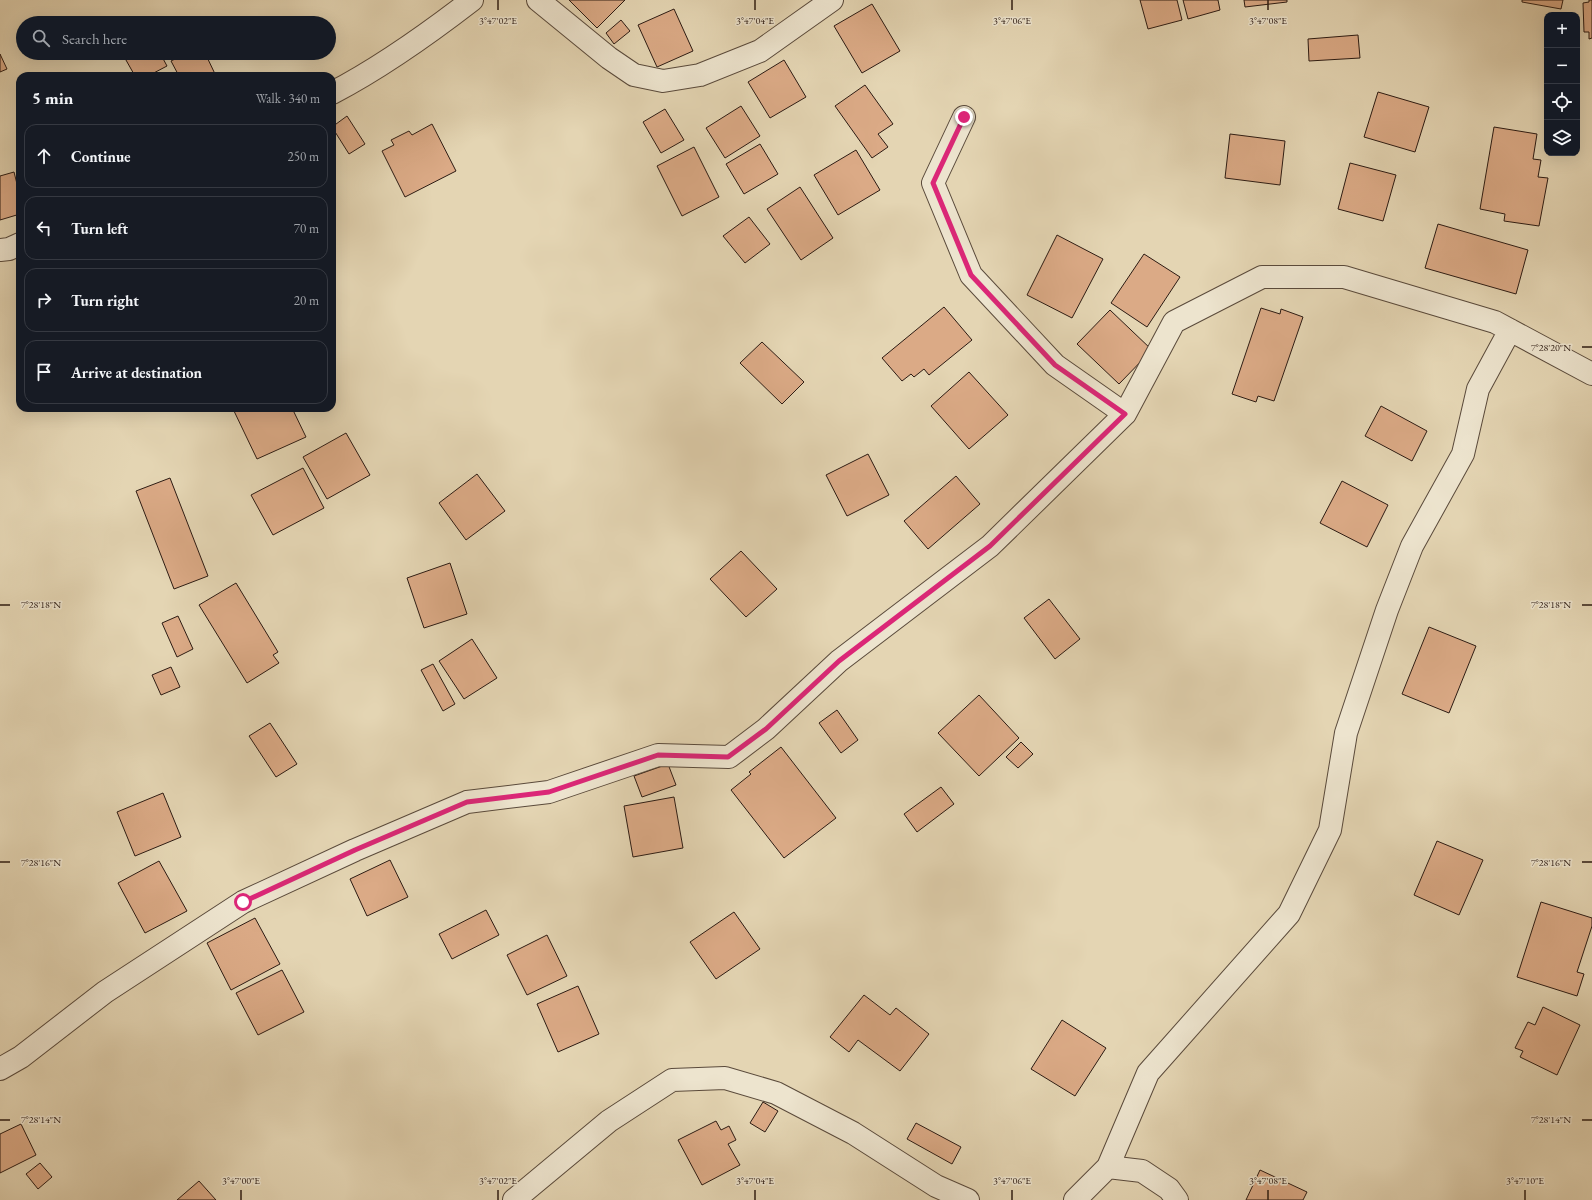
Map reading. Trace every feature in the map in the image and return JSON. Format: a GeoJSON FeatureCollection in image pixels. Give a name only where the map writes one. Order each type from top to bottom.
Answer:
{"type":"FeatureCollection","features":[{"type":"Feature","properties":{"kind":"street"},"geometry":{"type":"LineString","coordinates":[[336,91],[353,82],[424,37],[472,0]]}},
{"type":"Feature","properties":{"kind":"street"},"geometry":{"type":"LineString","coordinates":[[538,0],[609,58],[634,75],[663,81],[700,75],[760,51],[832,0]]}},
{"type":"Feature","properties":{"kind":"street"},"geometry":{"type":"LineString","coordinates":[[964,117],[933,183],[971,275],[1055,365],[1125,414]]}},
{"type":"Feature","properties":{"kind":"street"},"geometry":{"type":"LineString","coordinates":[[0,250],[9,249],[16,246]]}},
{"type":"Feature","properties":{"kind":"street"},"geometry":{"type":"LineString","coordinates":[[0,1069],[21,1057],[105,992],[243,902],[355,850],[467,802],[549,792],[658,755],[728,757],[766,729],[839,661],[990,546],[1125,414],[1174,322],[1262,277],[1344,277],[1495,322],[1592,374]]}},
{"type":"Feature","properties":{"kind":"street"},"geometry":{"type":"LineString","coordinates":[[1075,1200],[1108,1167],[1148,1073],[1289,914],[1330,830],[1346,733],[1387,610],[1412,546],[1463,454],[1478,389],[1510,330]]}},
{"type":"Feature","properties":{"kind":"street"},"geometry":{"type":"LineString","coordinates":[[514,1200],[609,1121],[672,1080],[725,1078],[776,1093],[853,1133],[936,1186],[968,1200]]}},
{"type":"Feature","properties":{"kind":"street"},"geometry":{"type":"LineString","coordinates":[[1108,1167],[1142,1171],[1169,1189],[1177,1200]]}},
{"type":"Feature","properties":{"kind":"building"},"geometry":{"type":"Polygon","coordinates":[[[569,0],[625,0],[597,28],[569,0]]]}},
{"type":"Feature","properties":{"kind":"building"},"geometry":{"type":"Polygon","coordinates":[[[1140,0],[1177,0],[1182,20],[1148,29],[1140,0]]]}},
{"type":"Feature","properties":{"kind":"building"},"geometry":{"type":"Polygon","coordinates":[[[1183,0],[1218,0],[1220,10],[1188,19],[1183,0]]]}},
{"type":"Feature","properties":{"kind":"building"},"geometry":{"type":"Polygon","coordinates":[[[1244,0],[1287,0],[1287,2],[1245,7],[1244,0]]]}},
{"type":"Feature","properties":{"kind":"building"},"geometry":{"type":"Polygon","coordinates":[[[1522,0],[1563,0],[1561,9],[1522,2],[1522,0]]]}},
{"type":"Feature","properties":{"kind":"building"},"geometry":{"type":"Polygon","coordinates":[[[1589,0],[1592,0],[1592,38],[1589,39],[1589,32],[1584,32],[1583,3],[1589,2],[1589,0]]]}},
{"type":"Feature","properties":{"kind":"building"},"geometry":{"type":"Polygon","coordinates":[[[872,4],[900,51],[862,73],[834,26],[872,4]]]}},
{"type":"Feature","properties":{"kind":"building"},"geometry":{"type":"Polygon","coordinates":[[[674,9],[693,51],[657,67],[638,25],[674,9]]]}},
{"type":"Feature","properties":{"kind":"building"},"geometry":{"type":"Polygon","coordinates":[[[621,20],[630,31],[614,44],[606,33],[621,20]]]}},
{"type":"Feature","properties":{"kind":"building"},"geometry":{"type":"Polygon","coordinates":[[[1358,35],[1360,58],[1309,61],[1308,39],[1358,35]]]}},
{"type":"Feature","properties":{"kind":"building"},"geometry":{"type":"Polygon","coordinates":[[[0,54],[7,69],[0,72],[0,54]]]}},
{"type":"Feature","properties":{"kind":"building"},"geometry":{"type":"Polygon","coordinates":[[[126,60],[164,60],[167,66],[156,72],[133,72],[126,60]]]}},
{"type":"Feature","properties":{"kind":"building"},"geometry":{"type":"Polygon","coordinates":[[[208,60],[214,72],[177,72],[171,61],[208,60]]]}},
{"type":"Feature","properties":{"kind":"building"},"geometry":{"type":"Polygon","coordinates":[[[784,60],[806,97],[770,118],[748,82],[784,60]]]}},
{"type":"Feature","properties":{"kind":"building"},"geometry":{"type":"Polygon","coordinates":[[[865,85],[893,124],[878,134],[888,147],[872,158],[835,106],[865,85]]]}},
{"type":"Feature","properties":{"kind":"building"},"geometry":{"type":"Polygon","coordinates":[[[1378,92],[1429,107],[1415,152],[1364,137],[1378,92]]]}},
{"type":"Feature","properties":{"kind":"building"},"geometry":{"type":"Polygon","coordinates":[[[741,106],[760,136],[725,158],[706,128],[741,106]]]}},
{"type":"Feature","properties":{"kind":"building"},"geometry":{"type":"Polygon","coordinates":[[[665,109],[684,140],[661,153],[643,122],[665,109]]]}},
{"type":"Feature","properties":{"kind":"building"},"geometry":{"type":"Polygon","coordinates":[[[347,116],[365,144],[349,154],[336,133],[336,124],[347,116]]]}},
{"type":"Feature","properties":{"kind":"building"},"geometry":{"type":"Polygon","coordinates":[[[432,124],[456,171],[405,197],[382,151],[394,145],[391,140],[409,131],[412,135],[432,124]]]}},
{"type":"Feature","properties":{"kind":"building"},"geometry":{"type":"Polygon","coordinates":[[[1494,127],[1537,134],[1533,159],[1541,160],[1538,177],[1548,178],[1539,226],[1504,221],[1505,214],[1480,209],[1494,127]]]}},
{"type":"Feature","properties":{"kind":"building"},"geometry":{"type":"Polygon","coordinates":[[[1230,134],[1285,141],[1280,185],[1225,178],[1230,134]]]}},
{"type":"Feature","properties":{"kind":"building"},"geometry":{"type":"Polygon","coordinates":[[[760,144],[778,174],[744,194],[726,164],[760,144]]]}},
{"type":"Feature","properties":{"kind":"building"},"geometry":{"type":"Polygon","coordinates":[[[694,147],[719,197],[682,216],[657,166],[694,147]]]}},
{"type":"Feature","properties":{"kind":"building"},"geometry":{"type":"Polygon","coordinates":[[[856,150],[880,190],[838,215],[814,175],[856,150]]]}},
{"type":"Feature","properties":{"kind":"building"},"geometry":{"type":"Polygon","coordinates":[[[1350,163],[1396,175],[1383,221],[1338,209],[1350,163]]]}},
{"type":"Feature","properties":{"kind":"building"},"geometry":{"type":"Polygon","coordinates":[[[14,172],[16,180],[16,215],[0,220],[0,176],[14,172]]]}},
{"type":"Feature","properties":{"kind":"building"},"geometry":{"type":"Polygon","coordinates":[[[800,187],[833,238],[801,260],[767,209],[800,187]]]}},
{"type":"Feature","properties":{"kind":"building"},"geometry":{"type":"Polygon","coordinates":[[[749,217],[770,244],[745,263],[723,236],[749,217]]]}},
{"type":"Feature","properties":{"kind":"building"},"geometry":{"type":"Polygon","coordinates":[[[1438,224],[1528,250],[1516,294],[1425,268],[1438,224]]]}},
{"type":"Feature","properties":{"kind":"building"},"geometry":{"type":"Polygon","coordinates":[[[1057,235],[1103,259],[1072,318],[1027,295],[1057,235]]]}},
{"type":"Feature","properties":{"kind":"building"},"geometry":{"type":"Polygon","coordinates":[[[1144,254],[1180,277],[1147,327],[1111,303],[1144,254]]]}},
{"type":"Feature","properties":{"kind":"building"},"geometry":{"type":"Polygon","coordinates":[[[944,307],[972,340],[929,375],[924,369],[914,377],[911,374],[902,381],[882,358],[944,307]]]}},
{"type":"Feature","properties":{"kind":"building"},"geometry":{"type":"Polygon","coordinates":[[[1261,308],[1280,314],[1281,309],[1303,317],[1274,401],[1258,396],[1256,402],[1232,394],[1261,308]]]}},
{"type":"Feature","properties":{"kind":"building"},"geometry":{"type":"Polygon","coordinates":[[[1110,310],[1152,350],[1119,384],[1077,344],[1110,310]]]}},
{"type":"Feature","properties":{"kind":"building"},"geometry":{"type":"Polygon","coordinates":[[[762,342],[804,382],[782,404],[740,363],[762,342]]]}},
{"type":"Feature","properties":{"kind":"building"},"geometry":{"type":"Polygon","coordinates":[[[969,372],[1008,415],[969,449],[931,406],[969,372]]]}},
{"type":"Feature","properties":{"kind":"building"},"geometry":{"type":"Polygon","coordinates":[[[1381,406],[1427,431],[1412,461],[1365,436],[1381,406]]]}},
{"type":"Feature","properties":{"kind":"building"},"geometry":{"type":"Polygon","coordinates":[[[234,412],[294,412],[306,437],[257,459],[234,412]]]}},
{"type":"Feature","properties":{"kind":"building"},"geometry":{"type":"Polygon","coordinates":[[[346,433],[370,475],[327,499],[303,457],[346,433]]]}},
{"type":"Feature","properties":{"kind":"building"},"geometry":{"type":"Polygon","coordinates":[[[868,454],[889,495],[847,516],[826,475],[868,454]]]}},
{"type":"Feature","properties":{"kind":"building"},"geometry":{"type":"Polygon","coordinates":[[[303,468],[324,508],[273,535],[251,495],[303,468]]]}},
{"type":"Feature","properties":{"kind":"building"},"geometry":{"type":"Polygon","coordinates":[[[477,474],[505,511],[466,540],[439,503],[477,474]]]}},
{"type":"Feature","properties":{"kind":"building"},"geometry":{"type":"Polygon","coordinates":[[[956,476],[980,504],[928,549],[904,521],[956,476]]]}},
{"type":"Feature","properties":{"kind":"building"},"geometry":{"type":"Polygon","coordinates":[[[170,478],[208,576],[174,589],[136,491],[170,478]]]}},
{"type":"Feature","properties":{"kind":"building"},"geometry":{"type":"Polygon","coordinates":[[[1342,481],[1388,505],[1367,547],[1320,523],[1342,481]]]}},
{"type":"Feature","properties":{"kind":"building"},"geometry":{"type":"Polygon","coordinates":[[[741,551],[777,589],[746,617],[710,579],[741,551]]]}},
{"type":"Feature","properties":{"kind":"building"},"geometry":{"type":"Polygon","coordinates":[[[450,563],[467,614],[424,628],[407,578],[450,563]]]}},
{"type":"Feature","properties":{"kind":"building"},"geometry":{"type":"Polygon","coordinates":[[[236,583],[278,652],[273,655],[279,663],[247,683],[199,605],[236,583]]]}},
{"type":"Feature","properties":{"kind":"building"},"geometry":{"type":"Polygon","coordinates":[[[1049,599],[1080,639],[1055,659],[1024,618],[1049,599]]]}},
{"type":"Feature","properties":{"kind":"building"},"geometry":{"type":"Polygon","coordinates":[[[178,616],[193,649],[177,657],[162,623],[178,616]]]}},
{"type":"Feature","properties":{"kind":"building"},"geometry":{"type":"Polygon","coordinates":[[[1429,627],[1476,646],[1449,713],[1402,694],[1429,627]]]}},
{"type":"Feature","properties":{"kind":"building"},"geometry":{"type":"Polygon","coordinates":[[[472,639],[497,678],[464,699],[439,661],[472,639]]]}},
{"type":"Feature","properties":{"kind":"building"},"geometry":{"type":"Polygon","coordinates":[[[433,664],[455,704],[443,711],[421,670],[433,664]]]}},
{"type":"Feature","properties":{"kind":"building"},"geometry":{"type":"Polygon","coordinates":[[[171,667],[180,687],[161,695],[152,675],[171,667]]]}},
{"type":"Feature","properties":{"kind":"building"},"geometry":{"type":"Polygon","coordinates":[[[979,695],[1019,738],[979,776],[938,733],[979,695]]]}},
{"type":"Feature","properties":{"kind":"building"},"geometry":{"type":"Polygon","coordinates":[[[837,710],[858,740],[841,753],[819,723],[837,710]]]}},
{"type":"Feature","properties":{"kind":"building"},"geometry":{"type":"Polygon","coordinates":[[[270,723],[297,764],[276,777],[249,736],[270,723]]]}},
{"type":"Feature","properties":{"kind":"building"},"geometry":{"type":"Polygon","coordinates":[[[1021,742],[1033,754],[1018,768],[1006,757],[1021,742]]]}},
{"type":"Feature","properties":{"kind":"building"},"geometry":{"type":"Polygon","coordinates":[[[781,747],[836,818],[784,858],[731,790],[751,774],[749,772],[781,747]]]}},
{"type":"Feature","properties":{"kind":"building"},"geometry":{"type":"Polygon","coordinates":[[[668,764],[676,785],[642,797],[634,776],[668,764]]]}},
{"type":"Feature","properties":{"kind":"building"},"geometry":{"type":"Polygon","coordinates":[[[941,787],[954,804],[917,832],[904,814],[941,787]]]}},
{"type":"Feature","properties":{"kind":"building"},"geometry":{"type":"Polygon","coordinates":[[[163,793],[181,837],[135,856],[117,812],[163,793]]]}},
{"type":"Feature","properties":{"kind":"building"},"geometry":{"type":"Polygon","coordinates":[[[674,797],[683,848],[633,857],[624,806],[674,797]]]}},
{"type":"Feature","properties":{"kind":"building"},"geometry":{"type":"Polygon","coordinates":[[[1437,841],[1483,860],[1459,915],[1414,895],[1437,841]]]}},
{"type":"Feature","properties":{"kind":"building"},"geometry":{"type":"Polygon","coordinates":[[[390,860],[408,897],[367,916],[350,879],[390,860]]]}},
{"type":"Feature","properties":{"kind":"building"},"geometry":{"type":"Polygon","coordinates":[[[159,861],[187,911],[145,933],[118,883],[159,861]]]}},
{"type":"Feature","properties":{"kind":"building"},"geometry":{"type":"Polygon","coordinates":[[[1541,902],[1592,918],[1592,926],[1577,972],[1584,974],[1577,996],[1517,977],[1541,902]]]}},
{"type":"Feature","properties":{"kind":"building"},"geometry":{"type":"Polygon","coordinates":[[[486,910],[499,935],[452,959],[439,934],[486,910]]]}},
{"type":"Feature","properties":{"kind":"building"},"geometry":{"type":"Polygon","coordinates":[[[734,912],[760,949],[716,979],[690,942],[734,912]]]}},
{"type":"Feature","properties":{"kind":"building"},"geometry":{"type":"Polygon","coordinates":[[[255,918],[280,964],[231,990],[207,943],[255,918]]]}},
{"type":"Feature","properties":{"kind":"building"},"geometry":{"type":"Polygon","coordinates":[[[547,935],[567,976],[527,995],[507,955],[547,935]]]}},
{"type":"Feature","properties":{"kind":"building"},"geometry":{"type":"Polygon","coordinates":[[[282,970],[304,1012],[258,1035],[236,993],[282,970]]]}},
{"type":"Feature","properties":{"kind":"building"},"geometry":{"type":"Polygon","coordinates":[[[578,986],[599,1034],[558,1052],[537,1004],[578,986]]]}},
{"type":"Feature","properties":{"kind":"building"},"geometry":{"type":"Polygon","coordinates":[[[864,995],[890,1015],[896,1008],[929,1034],[900,1071],[858,1040],[849,1052],[830,1037],[864,995]]]}},
{"type":"Feature","properties":{"kind":"building"},"geometry":{"type":"Polygon","coordinates":[[[1543,1007],[1580,1025],[1557,1075],[1520,1057],[1523,1051],[1515,1048],[1528,1022],[1535,1025],[1543,1007]]]}},
{"type":"Feature","properties":{"kind":"building"},"geometry":{"type":"Polygon","coordinates":[[[1062,1020],[1106,1048],[1075,1096],[1031,1069],[1062,1020]]]}},
{"type":"Feature","properties":{"kind":"building"},"geometry":{"type":"Polygon","coordinates":[[[763,1102],[778,1111],[765,1132],[750,1123],[763,1102]]]}},
{"type":"Feature","properties":{"kind":"building"},"geometry":{"type":"Polygon","coordinates":[[[716,1121],[721,1130],[729,1126],[736,1140],[728,1144],[740,1165],[702,1185],[678,1140],[716,1121]]]}},
{"type":"Feature","properties":{"kind":"building"},"geometry":{"type":"Polygon","coordinates":[[[916,1123],[961,1147],[952,1164],[907,1139],[916,1123]]]}},
{"type":"Feature","properties":{"kind":"building"},"geometry":{"type":"Polygon","coordinates":[[[21,1124],[36,1155],[0,1173],[0,1134],[21,1124]]]}},
{"type":"Feature","properties":{"kind":"building"},"geometry":{"type":"Polygon","coordinates":[[[40,1163],[52,1177],[38,1189],[26,1174],[40,1163]]]}},
{"type":"Feature","properties":{"kind":"building"},"geometry":{"type":"Polygon","coordinates":[[[1260,1170],[1307,1192],[1303,1200],[1246,1200],[1260,1170]]]}},
{"type":"Feature","properties":{"kind":"building"},"geometry":{"type":"Polygon","coordinates":[[[199,1181],[216,1200],[177,1200],[199,1181]]]}},
{"type":"Feature","properties":{"kind":"route"},"geometry":{"type":"LineString","coordinates":[[243,902],[355,850],[467,802],[549,792],[658,755],[728,757],[766,729],[839,661],[990,546],[1125,414],[1055,365],[971,275],[933,183],[964,117]]}}]}
